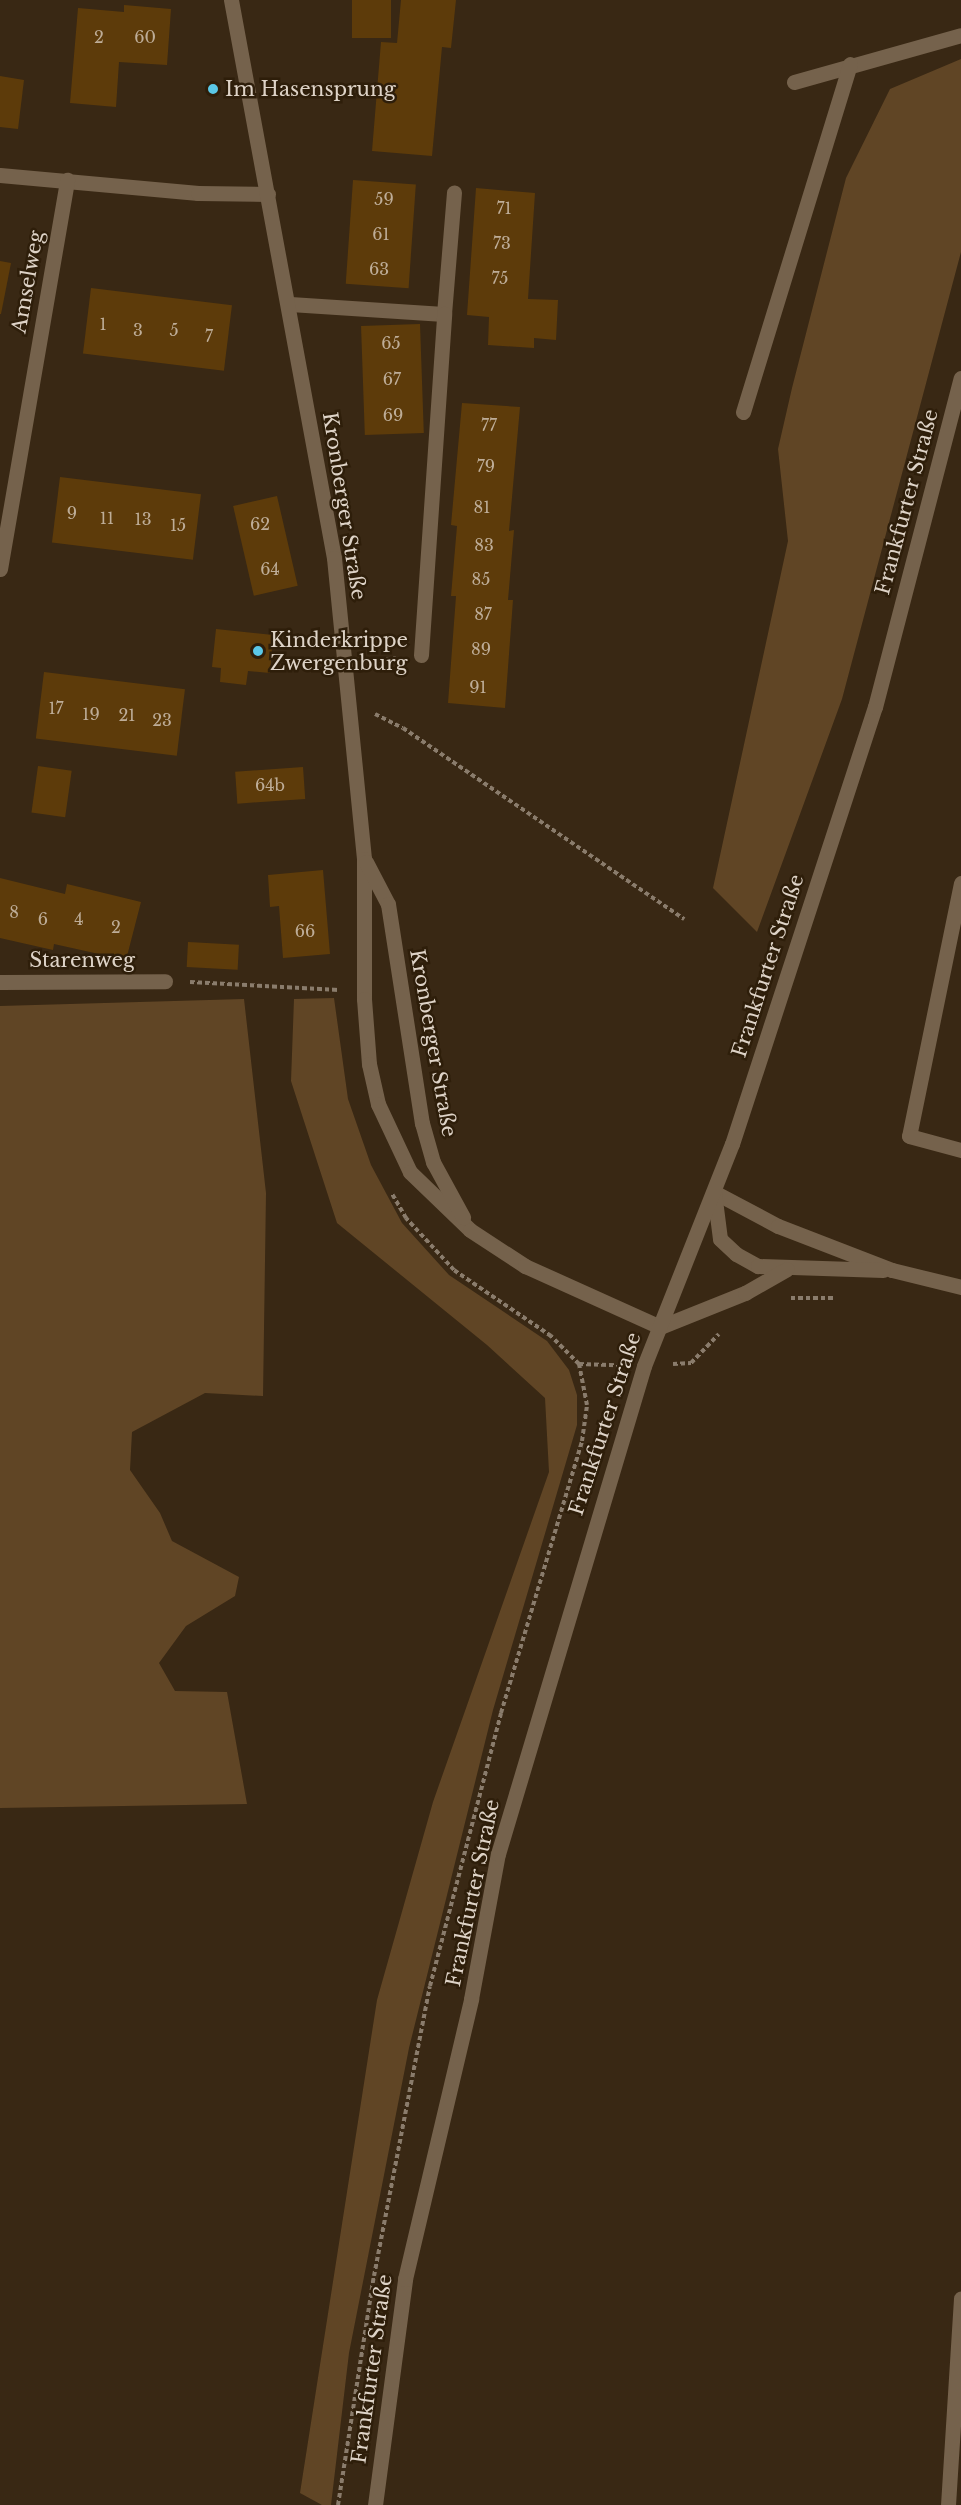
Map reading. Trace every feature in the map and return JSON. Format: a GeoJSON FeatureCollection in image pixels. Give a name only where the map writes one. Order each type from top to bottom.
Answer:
{"type":"FeatureCollection","features":[{"type":"Feature","properties":{"kind":"street","name":"Kronberger Straße"},"geometry":{"type":"LineString","coordinates":[[231,0],[290,304],[334,558],[364,859],[364,999],[369,1064],[378,1104],[410,1172],[470,1230],[525,1266],[660,1327]]}},
{"type":"Feature","properties":{"kind":"street"},"geometry":{"type":"LineString","coordinates":[[794,82],[850,64],[961,34]]}},
{"type":"Feature","properties":{"kind":"street"},"geometry":{"type":"LineString","coordinates":[[743,412],[850,64]]}},
{"type":"Feature","properties":{"kind":"street"},"geometry":{"type":"LineString","coordinates":[[0,175],[198,193],[268,194]]}},
{"type":"Feature","properties":{"kind":"street","name":"Amselweg"},"geometry":{"type":"LineString","coordinates":[[0,569],[67,180]]}},
{"type":"Feature","properties":{"kind":"street"},"geometry":{"type":"LineString","coordinates":[[421,655],[454,192]]}},
{"type":"Feature","properties":{"kind":"street"},"geometry":{"type":"LineString","coordinates":[[290,304],[444,314]]}},
{"type":"Feature","properties":{"kind":"street","name":"Frankfurter Straße"},"geometry":{"type":"LineString","coordinates":[[375,2505],[405,2279],[471,1999],[498,1854],[588,1542],[644,1366],[714,1192],[875,707],[961,378]]}},
{"type":"Feature","properties":{"kind":"street","name":"Kronberger Straße"},"geometry":{"type":"LineString","coordinates":[[364,859],[388,904],[422,1123],[433,1162],[470,1230]]}},
{"type":"Feature","properties":{"kind":"street"},"geometry":{"type":"LineString","coordinates":[[961,883],[909,1136],[961,1150]]}},
{"type":"Feature","properties":{"kind":"street","name":"Starenweg"},"geometry":{"type":"LineString","coordinates":[[0,982],[165,981]]}},
{"type":"Feature","properties":{"kind":"street"},"geometry":{"type":"LineString","coordinates":[[714,1192],[720,1239],[736,1254],[758,1266],[787,1269],[892,1270]]}},
{"type":"Feature","properties":{"kind":"street"},"geometry":{"type":"LineString","coordinates":[[714,1192],[778,1226],[892,1270],[961,1287]]}},
{"type":"Feature","properties":{"kind":"street"},"geometry":{"type":"LineString","coordinates":[[660,1327],[745,1293],[787,1269]]}},
{"type":"Feature","properties":{"kind":"street"},"geometry":{"type":"LineString","coordinates":[[948,2505],[961,2298]]}},
{"type":"Feature","properties":{"kind":"path"},"geometry":{"type":"LineString","coordinates":[[344,666],[421,655]]}},
{"type":"Feature","properties":{"kind":"path"},"geometry":{"type":"LineString","coordinates":[[348,701],[403,728],[684,919]]}},
{"type":"Feature","properties":{"kind":"path"},"geometry":{"type":"LineString","coordinates":[[165,981],[342,990],[343,1002]]}},
{"type":"Feature","properties":{"kind":"path"},"geometry":{"type":"LineString","coordinates":[[338,2505],[374,2276],[430,1986],[501,1713],[582,1441],[587,1405],[579,1364],[551,1336],[454,1270],[406,1218],[390,1190]]}},
{"type":"Feature","properties":{"kind":"shaded area"},"geometry":{"type":"Polygon","coordinates":[[[961,59],[961,252],[842,699],[757,932],[713,888],[788,541],[778,449],[792,388],[846,178],[890,89],[961,59]]]}},
{"type":"Feature","properties":{"kind":"shaded area"},"geometry":{"type":"Polygon","coordinates":[[[334,998],[348,1099],[371,1165],[402,1223],[449,1275],[547,1341],[569,1370],[577,1395],[577,1425],[493,1710],[409,2048],[349,2353],[331,2505],[322,2505],[300,2493],[377,2000],[433,1802],[549,1472],[545,1398],[487,1345],[337,1223],[291,1081],[294,999],[334,998]]]}},
{"type":"Feature","properties":{"kind":"shaded area"},"geometry":{"type":"Polygon","coordinates":[[[244,999],[266,1193],[263,1396],[205,1393],[132,1432],[130,1470],[160,1513],[172,1541],[239,1577],[235,1596],[186,1626],[159,1663],[175,1691],[227,1692],[247,1804],[0,1808],[0,1006],[244,999]]]}},
{"type":"Feature","properties":{"kind":"building"},"geometry":{"type":"Polygon","coordinates":[[[352,0],[391,0],[391,38],[352,38],[352,0]]]}},
{"type":"Feature","properties":{"kind":"building"},"geometry":{"type":"Polygon","coordinates":[[[401,0],[456,0],[451,48],[442,47],[432,156],[372,151],[381,42],[397,43],[401,0]]]}},
{"type":"Feature","properties":{"kind":"building"},"geometry":{"type":"Polygon","coordinates":[[[124,5],[171,9],[167,65],[119,62],[116,107],[70,103],[78,8],[124,12],[124,5]]]}},
{"type":"Feature","properties":{"kind":"building"},"geometry":{"type":"Polygon","coordinates":[[[0,76],[24,80],[18,129],[0,127],[0,76]]]}},
{"type":"Feature","properties":{"kind":"building"},"geometry":{"type":"Polygon","coordinates":[[[353,180],[416,184],[409,288],[346,284],[353,180]]]}},
{"type":"Feature","properties":{"kind":"building"},"geometry":{"type":"Polygon","coordinates":[[[476,188],[535,193],[528,299],[558,300],[556,340],[534,338],[534,348],[488,345],[489,317],[467,315],[476,188]]]}},
{"type":"Feature","properties":{"kind":"building"},"geometry":{"type":"Polygon","coordinates":[[[0,261],[11,263],[1,314],[0,314],[0,261]]]}},
{"type":"Feature","properties":{"kind":"building"},"geometry":{"type":"Polygon","coordinates":[[[91,288],[232,305],[224,371],[83,354],[91,288]]]}},
{"type":"Feature","properties":{"kind":"building"},"geometry":{"type":"Polygon","coordinates":[[[420,324],[424,433],[365,435],[361,326],[420,324]]]}},
{"type":"Feature","properties":{"kind":"building"},"geometry":{"type":"Polygon","coordinates":[[[462,403],[520,407],[509,531],[514,530],[508,600],[513,600],[505,708],[448,703],[456,596],[451,596],[457,526],[451,525],[462,403]]]}},
{"type":"Feature","properties":{"kind":"building"},"geometry":{"type":"Polygon","coordinates":[[[60,477],[201,494],[193,560],[52,543],[60,477]]]}},
{"type":"Feature","properties":{"kind":"building"},"geometry":{"type":"Polygon","coordinates":[[[277,496],[298,586],[254,596],[233,506],[277,496]]]}},
{"type":"Feature","properties":{"kind":"building"},"geometry":{"type":"Polygon","coordinates":[[[216,629],[273,635],[270,673],[248,671],[246,685],[220,682],[221,668],[212,667],[216,629]]]}},
{"type":"Feature","properties":{"kind":"building"},"geometry":{"type":"Polygon","coordinates":[[[44,672],[185,689],[177,756],[36,739],[44,672]]]}},
{"type":"Feature","properties":{"kind":"building"},"geometry":{"type":"Polygon","coordinates":[[[38,766],[72,771],[65,817],[31,813],[38,766]]]}},
{"type":"Feature","properties":{"kind":"building"},"geometry":{"type":"Polygon","coordinates":[[[303,767],[305,799],[237,804],[235,772],[303,767]]]}},
{"type":"Feature","properties":{"kind":"building"},"geometry":{"type":"Polygon","coordinates":[[[323,870],[330,954],[283,958],[279,906],[270,907],[268,875],[323,870]]]}},
{"type":"Feature","properties":{"kind":"building"},"geometry":{"type":"Polygon","coordinates":[[[0,878],[65,894],[67,884],[141,902],[126,960],[54,944],[53,950],[0,938],[0,878]]]}},
{"type":"Feature","properties":{"kind":"building"},"geometry":{"type":"Polygon","coordinates":[[[188,942],[239,945],[238,970],[187,967],[188,942]]]}},
{"type":"Feature","properties":{"kind":"place","name":"Im Hasensprung"},"geometry":{"type":"Point","coordinates":[213,89]}},
{"type":"Feature","properties":{"kind":"place","name":"Kinderkrippe Zwergenburg"},"geometry":{"type":"Point","coordinates":[258,651]}}]}
